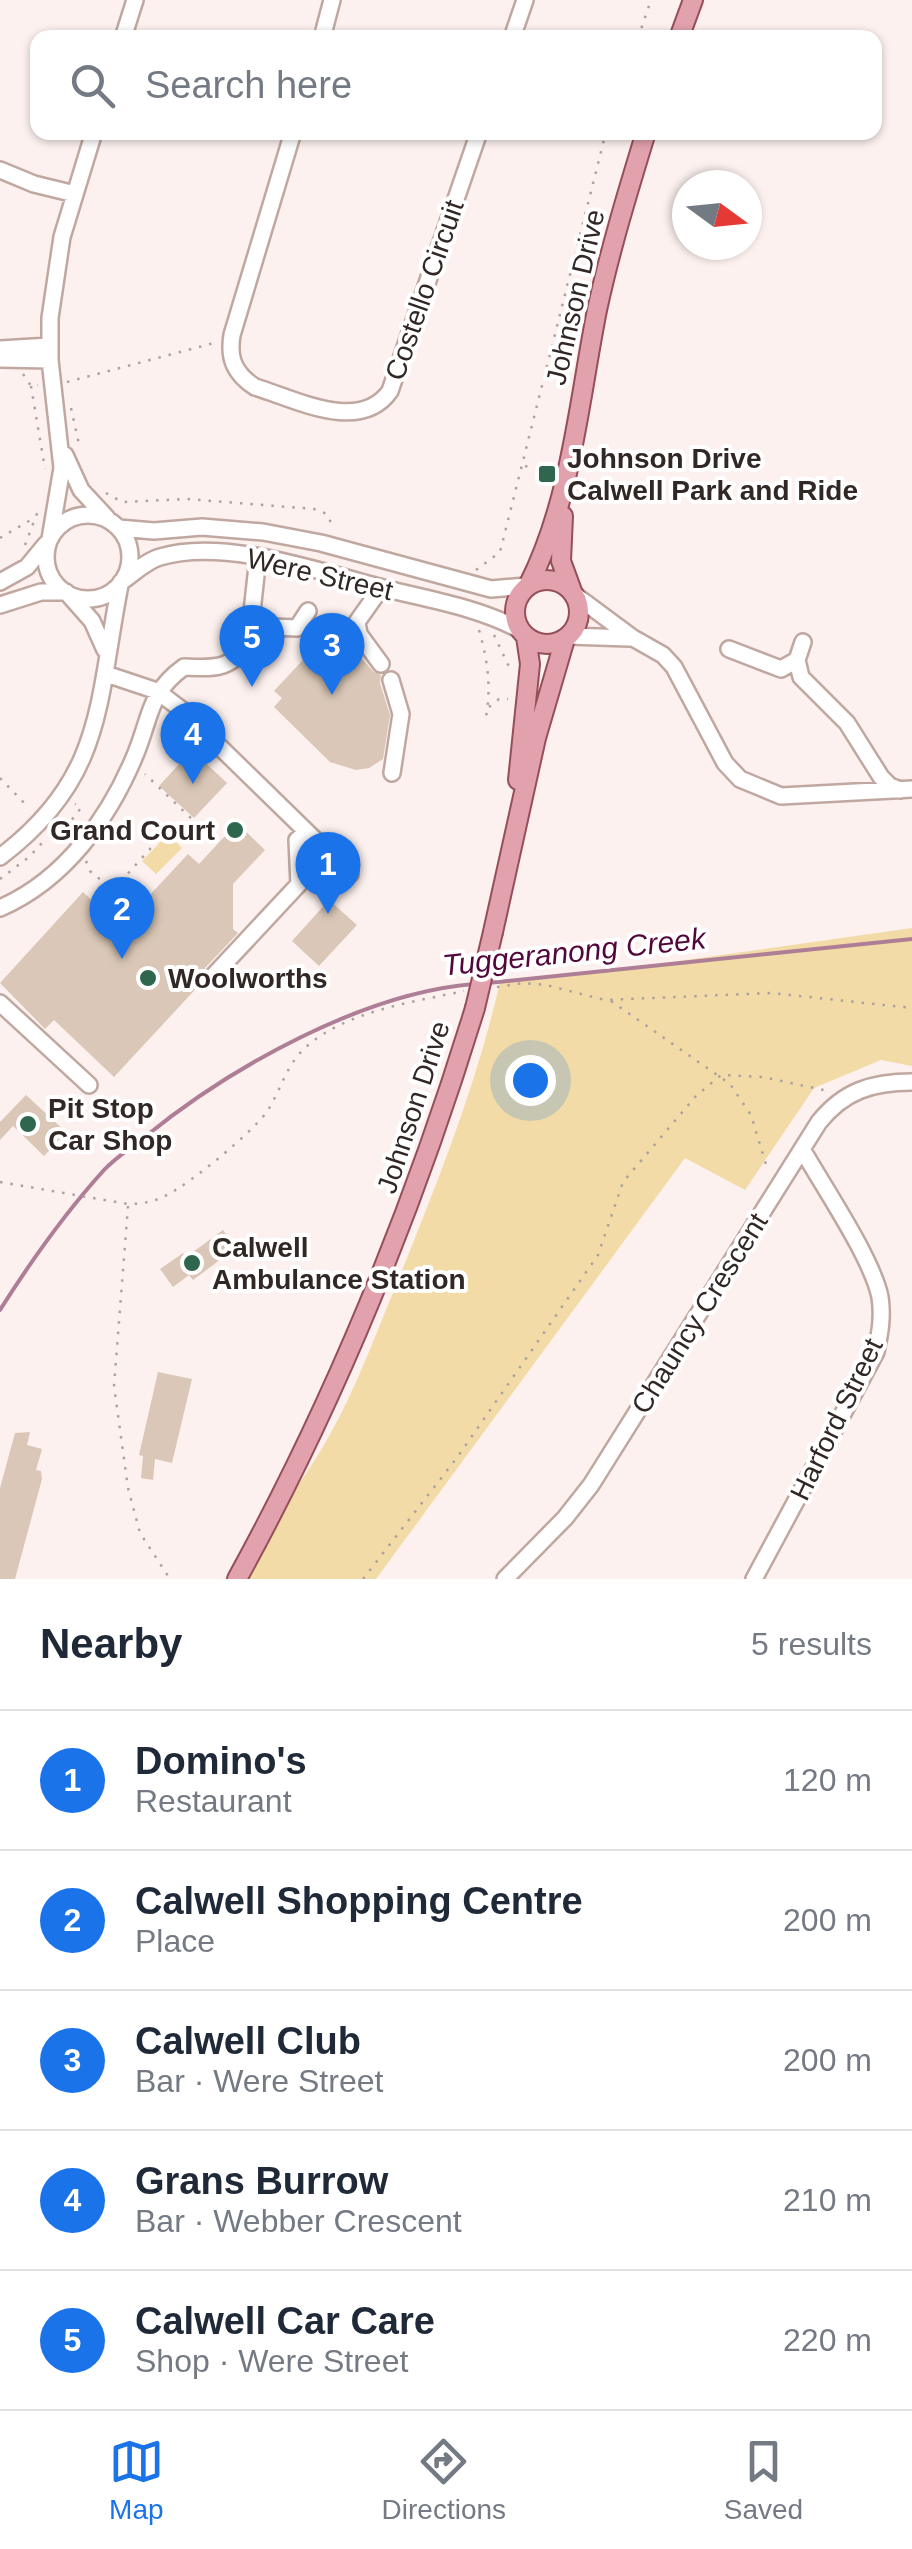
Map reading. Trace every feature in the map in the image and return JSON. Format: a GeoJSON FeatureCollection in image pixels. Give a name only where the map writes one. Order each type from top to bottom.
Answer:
{"type":"FeatureCollection","features":[{"type":"Feature","properties":{"kind":"main road"},"geometry":{"type":"LineString","coordinates":[[682,30],[693,0]]}},
{"type":"Feature","properties":{"kind":"main road","name":"Johnson Drive"},"geometry":{"type":"LineString","coordinates":[[528,585],[546,552],[566,475],[598,305],[644,140]]}},
{"type":"Feature","properties":{"kind":"main road","name":"Johnson Drive"},"geometry":{"type":"LineString","coordinates":[[566,475],[561,560],[573,593]]}},
{"type":"Feature","properties":{"kind":"main road"},"geometry":{"type":"LineString","coordinates":[[548,579],[564,584],[573,593],[579,604],[578,620],[566,638],[548,644],[523,634],[514,614],[515,604],[528,585],[548,579]]}},
{"type":"Feature","properties":{"kind":"main road","name":"Johnson Drive"},"geometry":{"type":"LineString","coordinates":[[510,858],[521,699],[530,664],[523,634]]}},
{"type":"Feature","properties":{"kind":"main road","name":"Johnson Drive"},"geometry":{"type":"LineString","coordinates":[[237,1579],[326,1406],[387,1266],[447,1099],[493,932],[536,738],[566,638]]}},
{"type":"Feature","properties":{"kind":"street"},"geometry":{"type":"LineString","coordinates":[[126,30],[135,0]]}},
{"type":"Feature","properties":{"kind":"street"},"geometry":{"type":"LineString","coordinates":[[324,30],[332,0]]}},
{"type":"Feature","properties":{"kind":"street"},"geometry":{"type":"LineString","coordinates":[[515,30],[525,0]]}},
{"type":"Feature","properties":{"kind":"street"},"geometry":{"type":"LineString","coordinates":[[91,140],[56,264],[50,353],[62,468],[47,566],[55,582],[92,622],[106,654]]}},
{"type":"Feature","properties":{"kind":"street"},"geometry":{"type":"LineString","coordinates":[[230,342],[292,140]]}},
{"type":"Feature","properties":{"kind":"street","name":"Costello Circuit"},"geometry":{"type":"LineString","coordinates":[[230,342],[235,369],[255,388],[340,412],[354,413],[375,406],[390,391],[476,140]]}},
{"type":"Feature","properties":{"kind":"street"},"geometry":{"type":"LineString","coordinates":[[0,170],[74,194]]}},
{"type":"Feature","properties":{"kind":"street"},"geometry":{"type":"LineString","coordinates":[[0,348],[50,353]]}},
{"type":"Feature","properties":{"kind":"street"},"geometry":{"type":"LineString","coordinates":[[0,359],[50,353]]}},
{"type":"Feature","properties":{"kind":"street"},"geometry":{"type":"LineString","coordinates":[[0,857],[32,833],[76,776],[96,726],[120,584],[130,559],[127,541],[81,490],[61,441]]}},
{"type":"Feature","properties":{"kind":"street"},"geometry":{"type":"LineString","coordinates":[[0,582],[27,567],[62,524],[79,515],[113,524]]}},
{"type":"Feature","properties":{"kind":"street","name":"Were Street"},"geometry":{"type":"LineString","coordinates":[[113,524],[154,531],[202,527],[263,532],[322,543],[491,589],[528,585]]}},
{"type":"Feature","properties":{"kind":"street","name":"Were Street"},"geometry":{"type":"LineString","coordinates":[[120,584],[159,557],[198,552],[258,557],[502,620],[523,634]]}},
{"type":"Feature","properties":{"kind":"street"},"geometry":{"type":"LineString","coordinates":[[0,908],[23,898],[75,851],[110,807],[132,764],[158,692],[184,667],[221,668],[242,650],[249,639],[258,557]]}},
{"type":"Feature","properties":{"kind":"street"},"geometry":{"type":"LineString","coordinates":[[0,605],[41,592],[95,598],[120,584]]}},
{"type":"Feature","properties":{"kind":"street"},"geometry":{"type":"LineString","coordinates":[[381,588],[357,622],[360,634],[381,664]]}},
{"type":"Feature","properties":{"kind":"street"},"geometry":{"type":"LineString","coordinates":[[573,593],[633,638],[653,648],[674,668],[724,764],[740,778],[781,796],[908,791]]}},
{"type":"Feature","properties":{"kind":"street"},"geometry":{"type":"LineString","coordinates":[[250,626],[297,628],[308,611]]}},
{"type":"Feature","properties":{"kind":"street"},"geometry":{"type":"LineString","coordinates":[[566,638],[633,638]]}},
{"type":"Feature","properties":{"kind":"street"},"geometry":{"type":"LineString","coordinates":[[801,677],[797,660],[803,642]]}},
{"type":"Feature","properties":{"kind":"street"},"geometry":{"type":"LineString","coordinates":[[729,649],[801,677],[847,723],[881,777],[890,786],[908,791]]}},
{"type":"Feature","properties":{"kind":"street"},"geometry":{"type":"LineString","coordinates":[[780,669],[797,660]]}},
{"type":"Feature","properties":{"kind":"street"},"geometry":{"type":"LineString","coordinates":[[106,674],[158,692],[210,736],[350,874]]}},
{"type":"Feature","properties":{"kind":"street"},"geometry":{"type":"LineString","coordinates":[[391,680],[402,714],[392,773]]}},
{"type":"Feature","properties":{"kind":"street"},"geometry":{"type":"LineString","coordinates":[[214,974],[298,884],[297,840],[306,832]]}},
{"type":"Feature","properties":{"kind":"street"},"geometry":{"type":"LineString","coordinates":[[0,1003],[89,1084]]}},
{"type":"Feature","properties":{"kind":"street","name":"Chauncy Crescent"},"geometry":{"type":"LineString","coordinates":[[504,1579],[565,1518],[591,1485],[833,1105],[852,1092],[887,1082],[912,1082]]}},
{"type":"Feature","properties":{"kind":"street","name":"Harford Street"},"geometry":{"type":"LineString","coordinates":[[754,1579],[876,1352],[882,1329],[879,1293],[870,1270],[802,1149]]}},
{"type":"Feature","properties":{"kind":"path"},"geometry":{"type":"LineString","coordinates":[[641,30],[651,0]]}},
{"type":"Feature","properties":{"kind":"path"},"geometry":{"type":"LineString","coordinates":[[474,571],[484,568],[500,552],[604,140]]}},
{"type":"Feature","properties":{"kind":"path"},"geometry":{"type":"LineString","coordinates":[[66,382],[203,345],[230,342]]}},
{"type":"Feature","properties":{"kind":"path"},"geometry":{"type":"LineString","coordinates":[[31,386],[46,478]]}},
{"type":"Feature","properties":{"kind":"path"},"geometry":{"type":"LineString","coordinates":[[70,402],[83,460]]}},
{"type":"Feature","properties":{"kind":"path"},"geometry":{"type":"LineString","coordinates":[[524,466],[549,472],[547,481]]}},
{"type":"Feature","properties":{"kind":"path"},"geometry":{"type":"LineString","coordinates":[[96,487],[122,502],[187,499],[314,509],[327,514],[338,538]]}},
{"type":"Feature","properties":{"kind":"path"},"geometry":{"type":"LineString","coordinates":[[0,538],[35,517],[22,554]]}},
{"type":"Feature","properties":{"kind":"path"},"geometry":{"type":"LineString","coordinates":[[485,722],[488,661],[478,626],[492,631],[521,699],[498,699],[488,708]]}},
{"type":"Feature","properties":{"kind":"path"},"geometry":{"type":"LineString","coordinates":[[52,830],[113,890],[169,828],[180,839],[195,822],[132,764]]}},
{"type":"Feature","properties":{"kind":"path"},"geometry":{"type":"LineString","coordinates":[[0,778],[33,814]]}},
{"type":"Feature","properties":{"kind":"path"},"geometry":{"type":"LineString","coordinates":[[58,837],[81,808],[74,804]]}},
{"type":"Feature","properties":{"kind":"path"},"geometry":{"type":"LineString","coordinates":[[493,988],[546,986],[611,1000],[771,993],[912,1008]]}},
{"type":"Feature","properties":{"kind":"path"},"geometry":{"type":"LineString","coordinates":[[0,1182],[128,1204],[168,1195],[245,1135],[266,1112],[295,1059],[324,1034],[403,1005],[476,999]]}},
{"type":"Feature","properties":{"kind":"path"},"geometry":{"type":"LineString","coordinates":[[611,1000],[722,1075],[751,1114],[766,1167],[776,1176]]}},
{"type":"Feature","properties":{"kind":"path"},"geometry":{"type":"LineString","coordinates":[[363,1579],[456,1460],[598,1255],[623,1182],[696,1096],[722,1075],[763,1076],[836,1093]]}},
{"type":"Feature","properties":{"kind":"path"},"geometry":{"type":"LineString","coordinates":[[128,1204],[114,1386],[128,1488],[140,1533],[170,1579]]}},
{"type":"Feature","properties":{"kind":"shaded area"},"geometry":{"type":"Polygon","coordinates":[[[168,834],[182,848],[156,874],[142,861],[168,834]]]}},
{"type":"Feature","properties":{"kind":"shaded area"},"geometry":{"type":"Polygon","coordinates":[[[912,928],[912,1066],[881,1060],[814,1088],[745,1190],[685,1158],[376,1579],[236,1579],[317,1456],[357,1380],[456,1132],[500,982],[565,977],[912,928]]]}},
{"type":"Feature","properties":{"kind":"building"},"geometry":{"type":"Polygon","coordinates":[[[341,619],[344,639],[381,675],[390,715],[383,759],[369,768],[356,770],[330,762],[274,707],[282,698],[274,691],[341,619]]]}},
{"type":"Feature","properties":{"kind":"building"},"geometry":{"type":"Polygon","coordinates":[[[192,750],[227,783],[194,818],[159,786],[192,750]]]}},
{"type":"Feature","properties":{"kind":"building"},"geometry":{"type":"Polygon","coordinates":[[[237,823],[265,850],[233,884],[233,929],[238,933],[205,968],[204,980],[114,1077],[54,1020],[45,1029],[0,983],[83,892],[120,927],[188,854],[199,864],[237,823]]]}},
{"type":"Feature","properties":{"kind":"building"},"geometry":{"type":"Polygon","coordinates":[[[329,900],[357,925],[319,966],[292,941],[329,900]]]}},
{"type":"Feature","properties":{"kind":"building","name":"Pit Stop Car Shop"},"geometry":{"type":"Polygon","coordinates":[[[26,1095],[66,1132],[44,1156],[13,1126],[0,1140],[0,1122],[26,1095]]]}},
{"type":"Feature","properties":{"kind":"building","name":"Calwell Ambulance Station"},"geometry":{"type":"Polygon","coordinates":[[[223,1230],[236,1248],[193,1280],[189,1275],[173,1287],[160,1269],[183,1253],[186,1257],[223,1230]]]}},
{"type":"Feature","properties":{"kind":"building"},"geometry":{"type":"Polygon","coordinates":[[[158,1372],[192,1379],[172,1463],[155,1459],[153,1480],[141,1478],[143,1456],[139,1455],[158,1372]]]}},
{"type":"Feature","properties":{"kind":"building"},"geometry":{"type":"Polygon","coordinates":[[[30,1432],[27,1445],[42,1449],[36,1470],[41,1471],[42,1479],[15,1579],[0,1579],[0,1488],[15,1433],[30,1432]]]}},
{"type":"Feature","properties":{"kind":"waterway","name":"Tuggeranong Creek"},"geometry":{"type":"LineString","coordinates":[[488,983],[912,939]]}},
{"type":"Feature","properties":{"kind":"waterway","name":"Tuggeranong Creek"},"geometry":{"type":"LineString","coordinates":[[0,1310],[49,1238],[104,1170],[180,1110],[258,1060],[344,1018],[432,990],[474,984]]}},
{"type":"Feature","properties":{"kind":"place","name":"Johnson Drive Calwell Park and Ride"},"geometry":{"type":"Point","coordinates":[547,474]}},
{"type":"Feature","properties":{"kind":"place","name":"Calwell Car Care"},"geometry":{"type":"Point","coordinates":[252,687]}},
{"type":"Feature","properties":{"kind":"place","name":"Calwell Club"},"geometry":{"type":"Point","coordinates":[332,695]}},
{"type":"Feature","properties":{"kind":"place","name":"Grans Burrow"},"geometry":{"type":"Point","coordinates":[193,784]}},
{"type":"Feature","properties":{"kind":"place","name":"Grand Court"},"geometry":{"type":"Point","coordinates":[235,830]}},
{"type":"Feature","properties":{"kind":"place","name":"Domino's"},"geometry":{"type":"Point","coordinates":[328,914]}},
{"type":"Feature","properties":{"kind":"place","name":"Calwell Shopping Centre"},"geometry":{"type":"Point","coordinates":[122,959]}},
{"type":"Feature","properties":{"kind":"place","name":"Woolworths"},"geometry":{"type":"Point","coordinates":[148,978]}},
{"type":"Feature","properties":{"kind":"place","name":"Pit Stop Car Shop"},"geometry":{"type":"Point","coordinates":[28,1124]}},
{"type":"Feature","properties":{"kind":"place","name":"Calwell Ambulance Station"},"geometry":{"type":"Point","coordinates":[192,1263]}}]}
